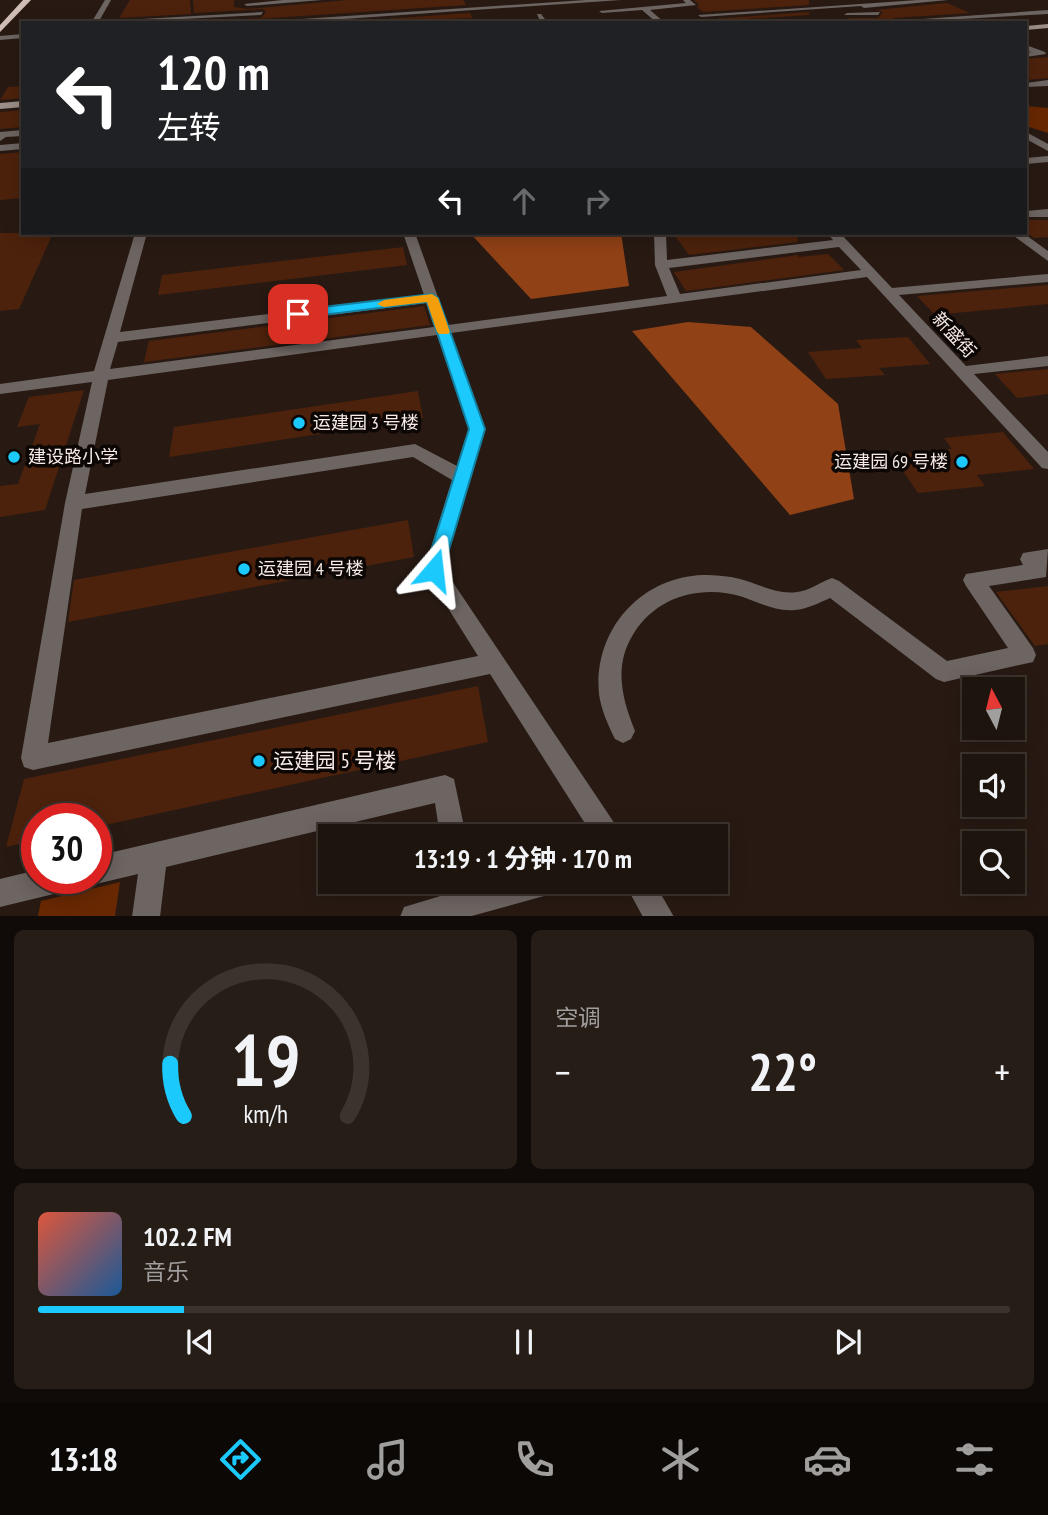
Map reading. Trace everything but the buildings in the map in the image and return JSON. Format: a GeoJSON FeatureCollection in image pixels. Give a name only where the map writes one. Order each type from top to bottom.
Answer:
{"type":"FeatureCollection","features":[{"type":"Feature","properties":{"kind":"highway"},"geometry":{"type":"LineString","coordinates":[[0,30],[27,0]]}},
{"type":"Feature","properties":{"kind":"main road"},"geometry":{"type":"LineString","coordinates":[[1027,28],[1048,26]]}},
{"type":"Feature","properties":{"kind":"main road"},"geometry":{"type":"LineString","coordinates":[[0,106],[21,104]]}},
{"type":"Feature","properties":{"kind":"street"},"geometry":{"type":"LineString","coordinates":[[95,21],[108,0]]}},
{"type":"Feature","properties":{"kind":"street"},"geometry":{"type":"LineString","coordinates":[[310,16],[311,0]]}},
{"type":"Feature","properties":{"kind":"street"},"geometry":{"type":"LineString","coordinates":[[238,5],[319,0]]}},
{"type":"Feature","properties":{"kind":"street"},"geometry":{"type":"LineString","coordinates":[[265,21],[398,5],[477,0]]}},
{"type":"Feature","properties":{"kind":"street"},"geometry":{"type":"LineString","coordinates":[[155,21],[402,13],[618,0]]}},
{"type":"Feature","properties":{"kind":"street"},"geometry":{"type":"LineString","coordinates":[[852,0],[892,21]]}},
{"type":"Feature","properties":{"kind":"street"},"geometry":{"type":"LineString","coordinates":[[701,15],[945,0],[955,4]]}},
{"type":"Feature","properties":{"kind":"street"},"geometry":{"type":"LineString","coordinates":[[584,1],[595,11],[689,3],[707,4]]}},
{"type":"Feature","properties":{"kind":"street"},"geometry":{"type":"LineString","coordinates":[[762,1],[793,19]]}},
{"type":"Feature","properties":{"kind":"street"},"geometry":{"type":"LineString","coordinates":[[689,3],[710,21]]}},
{"type":"Feature","properties":{"kind":"street"},"geometry":{"type":"LineString","coordinates":[[1038,4],[1048,10]]}},
{"type":"Feature","properties":{"kind":"street"},"geometry":{"type":"LineString","coordinates":[[398,5],[405,21]]}},
{"type":"Feature","properties":{"kind":"street"},"geometry":{"type":"LineString","coordinates":[[224,19],[226,6]]}},
{"type":"Feature","properties":{"kind":"street"},"geometry":{"type":"LineString","coordinates":[[644,8],[660,21]]}},
{"type":"Feature","properties":{"kind":"street"},"geometry":{"type":"LineString","coordinates":[[965,8],[996,21]]}},
{"type":"Feature","properties":{"kind":"street"},"geometry":{"type":"LineString","coordinates":[[921,21],[1048,10]]}},
{"type":"Feature","properties":{"kind":"street"},"geometry":{"type":"LineString","coordinates":[[100,13],[113,12]]}},
{"type":"Feature","properties":{"kind":"street"},"geometry":{"type":"LineString","coordinates":[[842,15],[878,13]]}},
{"type":"Feature","properties":{"kind":"street"},"geometry":{"type":"LineString","coordinates":[[544,21],[539,15],[553,14]]}},
{"type":"Feature","properties":{"kind":"street"},"geometry":{"type":"LineString","coordinates":[[0,38],[21,37]]}},
{"type":"Feature","properties":{"kind":"street"},"geometry":{"type":"LineString","coordinates":[[1027,47],[1045,55]]}},
{"type":"Feature","properties":{"kind":"street"},"geometry":{"type":"LineString","coordinates":[[1027,55],[1045,55]]}},
{"type":"Feature","properties":{"kind":"street"},"geometry":{"type":"LineString","coordinates":[[1027,85],[1048,83]]}},
{"type":"Feature","properties":{"kind":"street"},"geometry":{"type":"LineString","coordinates":[[0,138],[2,134],[21,133]]}},
{"type":"Feature","properties":{"kind":"street"},"geometry":{"type":"LineString","coordinates":[[1027,136],[1048,148]]}},
{"type":"Feature","properties":{"kind":"street"},"geometry":{"type":"LineString","coordinates":[[0,148],[21,146]]}},
{"type":"Feature","properties":{"kind":"street"},"geometry":{"type":"LineString","coordinates":[[1027,160],[1048,159]]}},
{"type":"Feature","properties":{"kind":"street"},"geometry":{"type":"LineString","coordinates":[[1027,215],[1048,213]]}},
{"type":"Feature","properties":{"kind":"street"},"geometry":{"type":"LineString","coordinates":[[140,235],[101,375],[74,503],[33,758],[495,663]]}},
{"type":"Feature","properties":{"kind":"street"},"geometry":{"type":"LineString","coordinates":[[410,235],[477,429],[434,570],[600,824]]}},
{"type":"Feature","properties":{"kind":"street"},"geometry":{"type":"LineString","coordinates":[[660,235],[661,265],[675,299]]}},
{"type":"Feature","properties":{"kind":"street"},"geometry":{"type":"LineString","coordinates":[[1019,235],[1048,257]]}},
{"type":"Feature","properties":{"kind":"street"},"geometry":{"type":"LineString","coordinates":[[661,265],[837,238]]}},
{"type":"Feature","properties":{"kind":"street","name":"新盛街"},"geometry":{"type":"LineString","coordinates":[[837,238],[1048,463]]}},
{"type":"Feature","properties":{"kind":"street"},"geometry":{"type":"LineString","coordinates":[[0,388],[871,273]]}},
{"type":"Feature","properties":{"kind":"street"},"geometry":{"type":"LineString","coordinates":[[888,292],[1048,278]]}},
{"type":"Feature","properties":{"kind":"street"},"geometry":{"type":"LineString","coordinates":[[111,338],[432,298]]}},
{"type":"Feature","properties":{"kind":"street"},"geometry":{"type":"LineString","coordinates":[[961,371],[1048,361]]}},
{"type":"Feature","properties":{"kind":"street"},"geometry":{"type":"LineString","coordinates":[[74,503],[415,450],[462,477]]}},
{"type":"Feature","properties":{"kind":"street"},"geometry":{"type":"LineString","coordinates":[[623,731],[611,696],[610,662],[619,633],[638,610],[667,592],[701,584],[738,587],[775,601],[801,601],[832,587],[944,673],[1025,655],[973,580],[1039,571],[1030,559],[1048,557]]}},
{"type":"Feature","properties":{"kind":"street"},"geometry":{"type":"LineString","coordinates":[[112,866],[445,788],[451,824]]}},
{"type":"Feature","properties":{"kind":"street"},"geometry":{"type":"LineString","coordinates":[[146,916],[154,857]]}},
{"type":"Feature","properties":{"kind":"street"},"geometry":{"type":"LineString","coordinates":[[0,893],[21,888]]}},
{"type":"Feature","properties":{"kind":"street"},"geometry":{"type":"LineString","coordinates":[[414,916],[459,894]]}},
{"type":"Feature","properties":{"kind":"street"},"geometry":{"type":"LineString","coordinates":[[646,894],[660,916]]}},
{"type":"Feature","properties":{"kind":"shaded area"},"geometry":{"type":"Polygon","coordinates":[[[1027,106],[1048,108],[1048,133],[1027,126],[1027,106]]]}},
{"type":"Feature","properties":{"kind":"shaded area"},"geometry":{"type":"Polygon","coordinates":[[[472,235],[621,235],[629,286],[531,299],[472,235]]]}},
{"type":"Feature","properties":{"kind":"shaded area"},"geometry":{"type":"Polygon","coordinates":[[[688,322],[751,327],[838,404],[854,499],[790,515],[632,331],[688,322]]]}},
{"type":"Feature","properties":{"kind":"shaded area"},"geometry":{"type":"Polygon","coordinates":[[[120,882],[115,916],[38,916],[41,901],[70,894],[112,894],[112,884],[120,882]]]}},
{"type":"Feature","properties":{"kind":"slow traffic"},"geometry":{"type":"LineString","coordinates":[[384,304],[432,298],[443,332]]}},
{"type":"Feature","properties":{"kind":"place","name":"运建园 3 号楼"},"geometry":{"type":"Point","coordinates":[299,423]}},
{"type":"Feature","properties":{"kind":"place","name":"建设路小学"},"geometry":{"type":"Point","coordinates":[14,457]}},
{"type":"Feature","properties":{"kind":"place","name":"运建园 69 号楼"},"geometry":{"type":"Point","coordinates":[962,462]}},
{"type":"Feature","properties":{"kind":"place","name":"运建园 4 号楼"},"geometry":{"type":"Point","coordinates":[244,569]}},
{"type":"Feature","properties":{"kind":"place","name":"运建园 5 号楼"},"geometry":{"type":"Point","coordinates":[259,761]}},
{"type":"Feature","properties":{"kind":"route"},"geometry":{"type":"LineString","coordinates":[[298,314],[432,298],[477,429],[434,570]]}}]}
